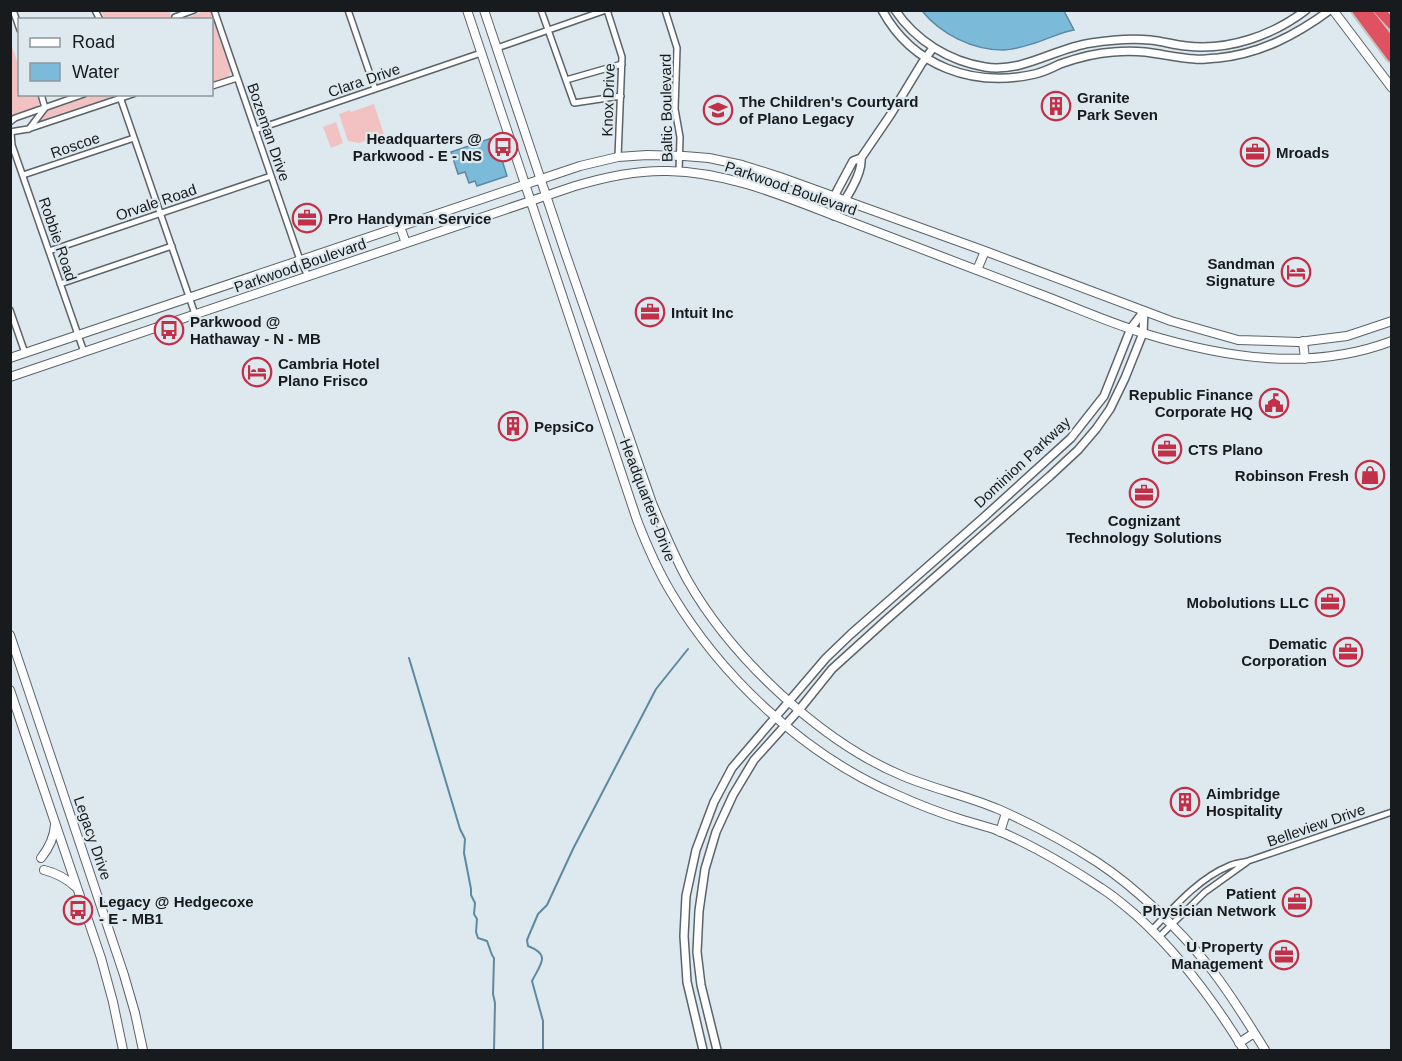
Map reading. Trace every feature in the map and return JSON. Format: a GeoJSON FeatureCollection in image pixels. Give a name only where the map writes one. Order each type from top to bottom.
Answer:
{"type":"FeatureCollection","features":[{"type":"Feature","properties":{"kind":"highway"},"geometry":{"type":"LineString","coordinates":[[1357,10],[1392,57]]}},
{"type":"Feature","properties":{"kind":"highway"},"geometry":{"type":"LineString","coordinates":[[1366,10],[1392,44]]}},
{"type":"Feature","properties":{"kind":"highway"},"geometry":{"type":"LineString","coordinates":[[1379,10],[1392,24]]}},
{"type":"Feature","properties":{"kind":"main road","name":"Headquarters Drive"},"geometry":{"type":"LineString","coordinates":[[467,10],[628,495],[657,567],[671,593],[710,648],[743,686],[776,717],[831,759],[869,782],[931,809],[1000,832],[1043,854],[1103,889],[1122,903],[1180,959],[1203,988],[1242,1047]]}},
{"type":"Feature","properties":{"kind":"main road","name":"Headquarters Drive"},"geometry":{"type":"LineString","coordinates":[[484,10],[652,503],[665,536],[689,582],[707,610],[755,668],[799,710],[837,739],[888,769],[943,791],[996,808],[1055,837],[1098,863],[1119,879],[1172,925],[1207,963],[1265,1050]]}},
{"type":"Feature","properties":{"kind":"main road"},"geometry":{"type":"LineString","coordinates":[[1331,10],[1392,88]]}},
{"type":"Feature","properties":{"kind":"main road"},"geometry":{"type":"LineString","coordinates":[[481,53],[497,48]]}},
{"type":"Feature","properties":{"kind":"main road","name":"Parkwood Boulevard"},"geometry":{"type":"LineString","coordinates":[[10,358],[580,166],[618,157],[647,154],[720,160],[749,167],[985,251],[1181,325],[1238,340],[1303,341],[1347,336],[1392,321]]}},
{"type":"Feature","properties":{"kind":"main road","name":"Parkwood Boulevard"},"geometry":{"type":"LineString","coordinates":[[10,377],[547,195],[614,176],[640,172],[704,174],[751,186],[1143,333],[1220,352],[1280,360],[1325,358],[1371,349],[1392,341]]}},
{"type":"Feature","properties":{"kind":"main road"},"geometry":{"type":"LineString","coordinates":[[400,227],[406,243]]}},
{"type":"Feature","properties":{"kind":"main road"},"geometry":{"type":"LineString","coordinates":[[977,270],[985,251]]}},
{"type":"Feature","properties":{"kind":"main road"},"geometry":{"type":"LineString","coordinates":[[1303,341],[1305,359]]}},
{"type":"Feature","properties":{"kind":"main road","name":"Legacy Drive"},"geometry":{"type":"LineString","coordinates":[[10,635],[126,981],[143,1050]]}},
{"type":"Feature","properties":{"kind":"main road","name":"Legacy Drive"},"geometry":{"type":"LineString","coordinates":[[10,690],[101,958],[123,1050]]}},
{"type":"Feature","properties":{"kind":"main road"},"geometry":{"type":"LineString","coordinates":[[1000,832],[1006,813]]}},
{"type":"Feature","properties":{"kind":"main road"},"geometry":{"type":"LineString","coordinates":[[41,858],[52,840],[55,820]]}},
{"type":"Feature","properties":{"kind":"main road"},"geometry":{"type":"LineString","coordinates":[[44,870],[66,879],[77,888]]}},
{"type":"Feature","properties":{"kind":"main road"},"geometry":{"type":"LineString","coordinates":[[1242,1047],[1254,1033]]}},
{"type":"Feature","properties":{"kind":"street"},"geometry":{"type":"LineString","coordinates":[[13,10],[18,24]]}},
{"type":"Feature","properties":{"kind":"street"},"geometry":{"type":"LineString","coordinates":[[174,16],[194,10]]}},
{"type":"Feature","properties":{"kind":"street","name":"Bozeman Drive"},"geometry":{"type":"LineString","coordinates":[[214,10],[300,260],[308,276]]}},
{"type":"Feature","properties":{"kind":"street"},"geometry":{"type":"LineString","coordinates":[[348,10],[375,89]]}},
{"type":"Feature","properties":{"kind":"street"},"geometry":{"type":"LineString","coordinates":[[541,10],[574,103],[621,96]]}},
{"type":"Feature","properties":{"kind":"street"},"geometry":{"type":"LineString","coordinates":[[497,48],[606,10]]}},
{"type":"Feature","properties":{"kind":"street","name":"Knox Drive"},"geometry":{"type":"LineString","coordinates":[[606,10],[622,57],[618,157]]}},
{"type":"Feature","properties":{"kind":"street","name":"Baltic Boulevard"},"geometry":{"type":"LineString","coordinates":[[665,10],[677,48],[675,109],[680,137],[679,172]]}},
{"type":"Feature","properties":{"kind":"street"},"geometry":{"type":"LineString","coordinates":[[882,10],[902,37],[926,58],[952,71],[978,78],[1004,79],[1036,74],[1085,56],[1112,52],[1143,52],[1197,60],[1232,57],[1263,48],[1292,35],[1331,10]]}},
{"type":"Feature","properties":{"kind":"street"},"geometry":{"type":"LineString","coordinates":[[895,10],[905,23],[933,48],[957,60],[989,68],[1019,66],[1064,49],[1120,39],[1151,40],[1188,46],[1216,46],[1241,42],[1282,27],[1305,10]]}},
{"type":"Feature","properties":{"kind":"street"},"geometry":{"type":"LineString","coordinates":[[1095,42],[1096,54]]}},
{"type":"Feature","properties":{"kind":"street"},"geometry":{"type":"LineString","coordinates":[[1241,42],[1243,54]]}},
{"type":"Feature","properties":{"kind":"street"},"geometry":{"type":"LineString","coordinates":[[834,216],[834,197],[853,161],[861,158],[933,48]]}},
{"type":"Feature","properties":{"kind":"street","name":"Clara Drive"},"geometry":{"type":"LineString","coordinates":[[255,130],[481,53]]}},
{"type":"Feature","properties":{"kind":"street"},"geometry":{"type":"LineString","coordinates":[[566,80],[622,64]]}},
{"type":"Feature","properties":{"kind":"street"},"geometry":{"type":"LineString","coordinates":[[213,86],[237,78]]}},
{"type":"Feature","properties":{"kind":"street"},"geometry":{"type":"LineString","coordinates":[[42,96],[45,108]]}},
{"type":"Feature","properties":{"kind":"street"},"geometry":{"type":"LineString","coordinates":[[10,122],[15,118],[78,96]]}},
{"type":"Feature","properties":{"kind":"street"},"geometry":{"type":"LineString","coordinates":[[11,133],[120,97],[195,314]]}},
{"type":"Feature","properties":{"kind":"street"},"geometry":{"type":"LineString","coordinates":[[28,129],[45,108]]}},
{"type":"Feature","properties":{"kind":"street","name":"Robbie Road"},"geometry":{"type":"LineString","coordinates":[[11,133],[12,145],[84,352]]}},
{"type":"Feature","properties":{"kind":"street","name":"Roscoe"},"geometry":{"type":"LineString","coordinates":[[23,175],[134,138]]}},
{"type":"Feature","properties":{"kind":"street"},"geometry":{"type":"LineString","coordinates":[[834,216],[845,201],[862,166],[861,158]]}},
{"type":"Feature","properties":{"kind":"street","name":"Orvale Road"},"geometry":{"type":"LineString","coordinates":[[49,251],[271,176]]}},
{"type":"Feature","properties":{"kind":"street"},"geometry":{"type":"LineString","coordinates":[[60,284],[171,246]]}},
{"type":"Feature","properties":{"kind":"street","name":"Bozeman Drive"},"geometry":{"type":"LineString","coordinates":[[300,260],[300,279]]}},
{"type":"Feature","properties":{"kind":"street"},"geometry":{"type":"LineString","coordinates":[[10,310],[25,353]]}},
{"type":"Feature","properties":{"kind":"street","name":"Dominion Parkway"},"geometry":{"type":"LineString","coordinates":[[703,1050],[687,982],[684,936],[686,896],[696,850],[714,802],[732,768],[826,658],[850,634],[1071,438],[1104,396],[1131,328],[1144,311]]}},
{"type":"Feature","properties":{"kind":"street","name":"Dominion Parkway"},"geometry":{"type":"LineString","coordinates":[[717,1050],[700,985],[699,911],[705,869],[716,832],[733,795],[754,760],[832,669],[1078,450],[1110,409],[1125,378],[1143,333],[1144,311]]}},
{"type":"Feature","properties":{"kind":"street"},"geometry":{"type":"LineString","coordinates":[[1088,417],[1098,426]]}},
{"type":"Feature","properties":{"kind":"street"},"geometry":{"type":"LineString","coordinates":[[891,599],[899,609]]}},
{"type":"Feature","properties":{"kind":"street","name":"Belleview Drive"},"geometry":{"type":"LineString","coordinates":[[1152,930],[1200,884],[1216,872],[1392,812]]}},
{"type":"Feature","properties":{"kind":"street","name":"Belleview Drive"},"geometry":{"type":"LineString","coordinates":[[1159,937],[1205,892],[1248,861]]}},
{"type":"Feature","properties":{"kind":"street"},"geometry":{"type":"LineString","coordinates":[[697,1027],[710,1023]]}},
{"type":"Feature","properties":{"kind":"shaded area"},"geometry":{"type":"Polygon","coordinates":[[[101,11],[169,11],[172,18],[104,18],[101,11]]]}},
{"type":"Feature","properties":{"kind":"shaded area"},"geometry":{"type":"Polygon","coordinates":[[[204,11],[212,13],[232,70],[228,77],[213,82],[213,18],[187,18],[204,11]]]}},
{"type":"Feature","properties":{"kind":"shaded area"},"geometry":{"type":"Polygon","coordinates":[[[10,40],[18,64],[18,96],[38,96],[40,102],[37,108],[11,117],[10,40]]]}},
{"type":"Feature","properties":{"kind":"shaded area"},"geometry":{"type":"Polygon","coordinates":[[[90,96],[111,96],[108,101],[38,123],[46,111],[90,96]]]}},
{"type":"Feature","properties":{"kind":"shaded area"},"geometry":{"type":"Polygon","coordinates":[[[374,104],[384,134],[359,143],[348,141],[339,114],[374,104]]]}},
{"type":"Feature","properties":{"kind":"shaded area"},"geometry":{"type":"Polygon","coordinates":[[[336,122],[343,143],[331,148],[323,127],[336,122]]]}},
{"type":"Feature","properties":{"kind":"water"},"geometry":{"type":"Polygon","coordinates":[[[922,11],[1064,11],[1074,30],[1015,49],[991,49],[958,39],[938,27],[922,11]]]}},
{"type":"Feature","properties":{"kind":"water"},"geometry":{"type":"Polygon","coordinates":[[[495,137],[507,176],[477,186],[475,181],[469,183],[465,172],[458,174],[451,152],[495,137]]]}},
{"type":"Feature","properties":{"kind":"waterway"},"geometry":{"type":"LineString","coordinates":[[543,1050],[543,1021],[532,981],[541,964],[542,956],[528,946],[527,940],[538,914],[547,905],[573,849],[656,689],[688,649]]}},
{"type":"Feature","properties":{"kind":"waterway"},"geometry":{"type":"LineString","coordinates":[[409,658],[460,829],[465,839],[464,853],[471,895],[475,903],[476,932],[478,938],[487,941],[494,958],[494,1050]]}},
{"type":"Feature","properties":{"kind":"place","name":"Granite Park Seven"},"geometry":{"type":"Point","coordinates":[1056,106]}},
{"type":"Feature","properties":{"kind":"place","name":"The Children's Courtyard of Plano Legacy"},"geometry":{"type":"Point","coordinates":[718,110]}},
{"type":"Feature","properties":{"kind":"place","name":"Headquarters @ Parkwood - E - NS"},"geometry":{"type":"Point","coordinates":[503,147]}},
{"type":"Feature","properties":{"kind":"place","name":"Mroads"},"geometry":{"type":"Point","coordinates":[1255,152]}},
{"type":"Feature","properties":{"kind":"place","name":"Pro Handyman Service"},"geometry":{"type":"Point","coordinates":[307,218]}},
{"type":"Feature","properties":{"kind":"place","name":"Sandman Signature"},"geometry":{"type":"Point","coordinates":[1296,272]}},
{"type":"Feature","properties":{"kind":"place","name":"Intuit Inc"},"geometry":{"type":"Point","coordinates":[650,312]}},
{"type":"Feature","properties":{"kind":"place","name":"Parkwood @ Hathaway - N - MB"},"geometry":{"type":"Point","coordinates":[169,330]}},
{"type":"Feature","properties":{"kind":"place","name":"Cambria Hotel Plano Frisco"},"geometry":{"type":"Point","coordinates":[257,372]}},
{"type":"Feature","properties":{"kind":"place","name":"Republic Finance Corporate HQ"},"geometry":{"type":"Point","coordinates":[1274,403]}},
{"type":"Feature","properties":{"kind":"place","name":"PepsiCo"},"geometry":{"type":"Point","coordinates":[513,426]}},
{"type":"Feature","properties":{"kind":"place","name":"CTS Plano"},"geometry":{"type":"Point","coordinates":[1167,449]}},
{"type":"Feature","properties":{"kind":"place","name":"Robinson Fresh"},"geometry":{"type":"Point","coordinates":[1370,475]}},
{"type":"Feature","properties":{"kind":"place","name":"Cognizant Technology Solutions"},"geometry":{"type":"Point","coordinates":[1144,493]}},
{"type":"Feature","properties":{"kind":"place","name":"Mobolutions LLC"},"geometry":{"type":"Point","coordinates":[1330,602]}},
{"type":"Feature","properties":{"kind":"place","name":"Dematic Corporation"},"geometry":{"type":"Point","coordinates":[1348,652]}},
{"type":"Feature","properties":{"kind":"place","name":"Aimbridge Hospitality"},"geometry":{"type":"Point","coordinates":[1185,802]}},
{"type":"Feature","properties":{"kind":"place","name":"Patient Physician Network"},"geometry":{"type":"Point","coordinates":[1297,902]}},
{"type":"Feature","properties":{"kind":"place","name":"Legacy @ Hedgecoxe - E - MB1"},"geometry":{"type":"Point","coordinates":[78,910]}},
{"type":"Feature","properties":{"kind":"place","name":"U Property Management"},"geometry":{"type":"Point","coordinates":[1284,955]}}]}
